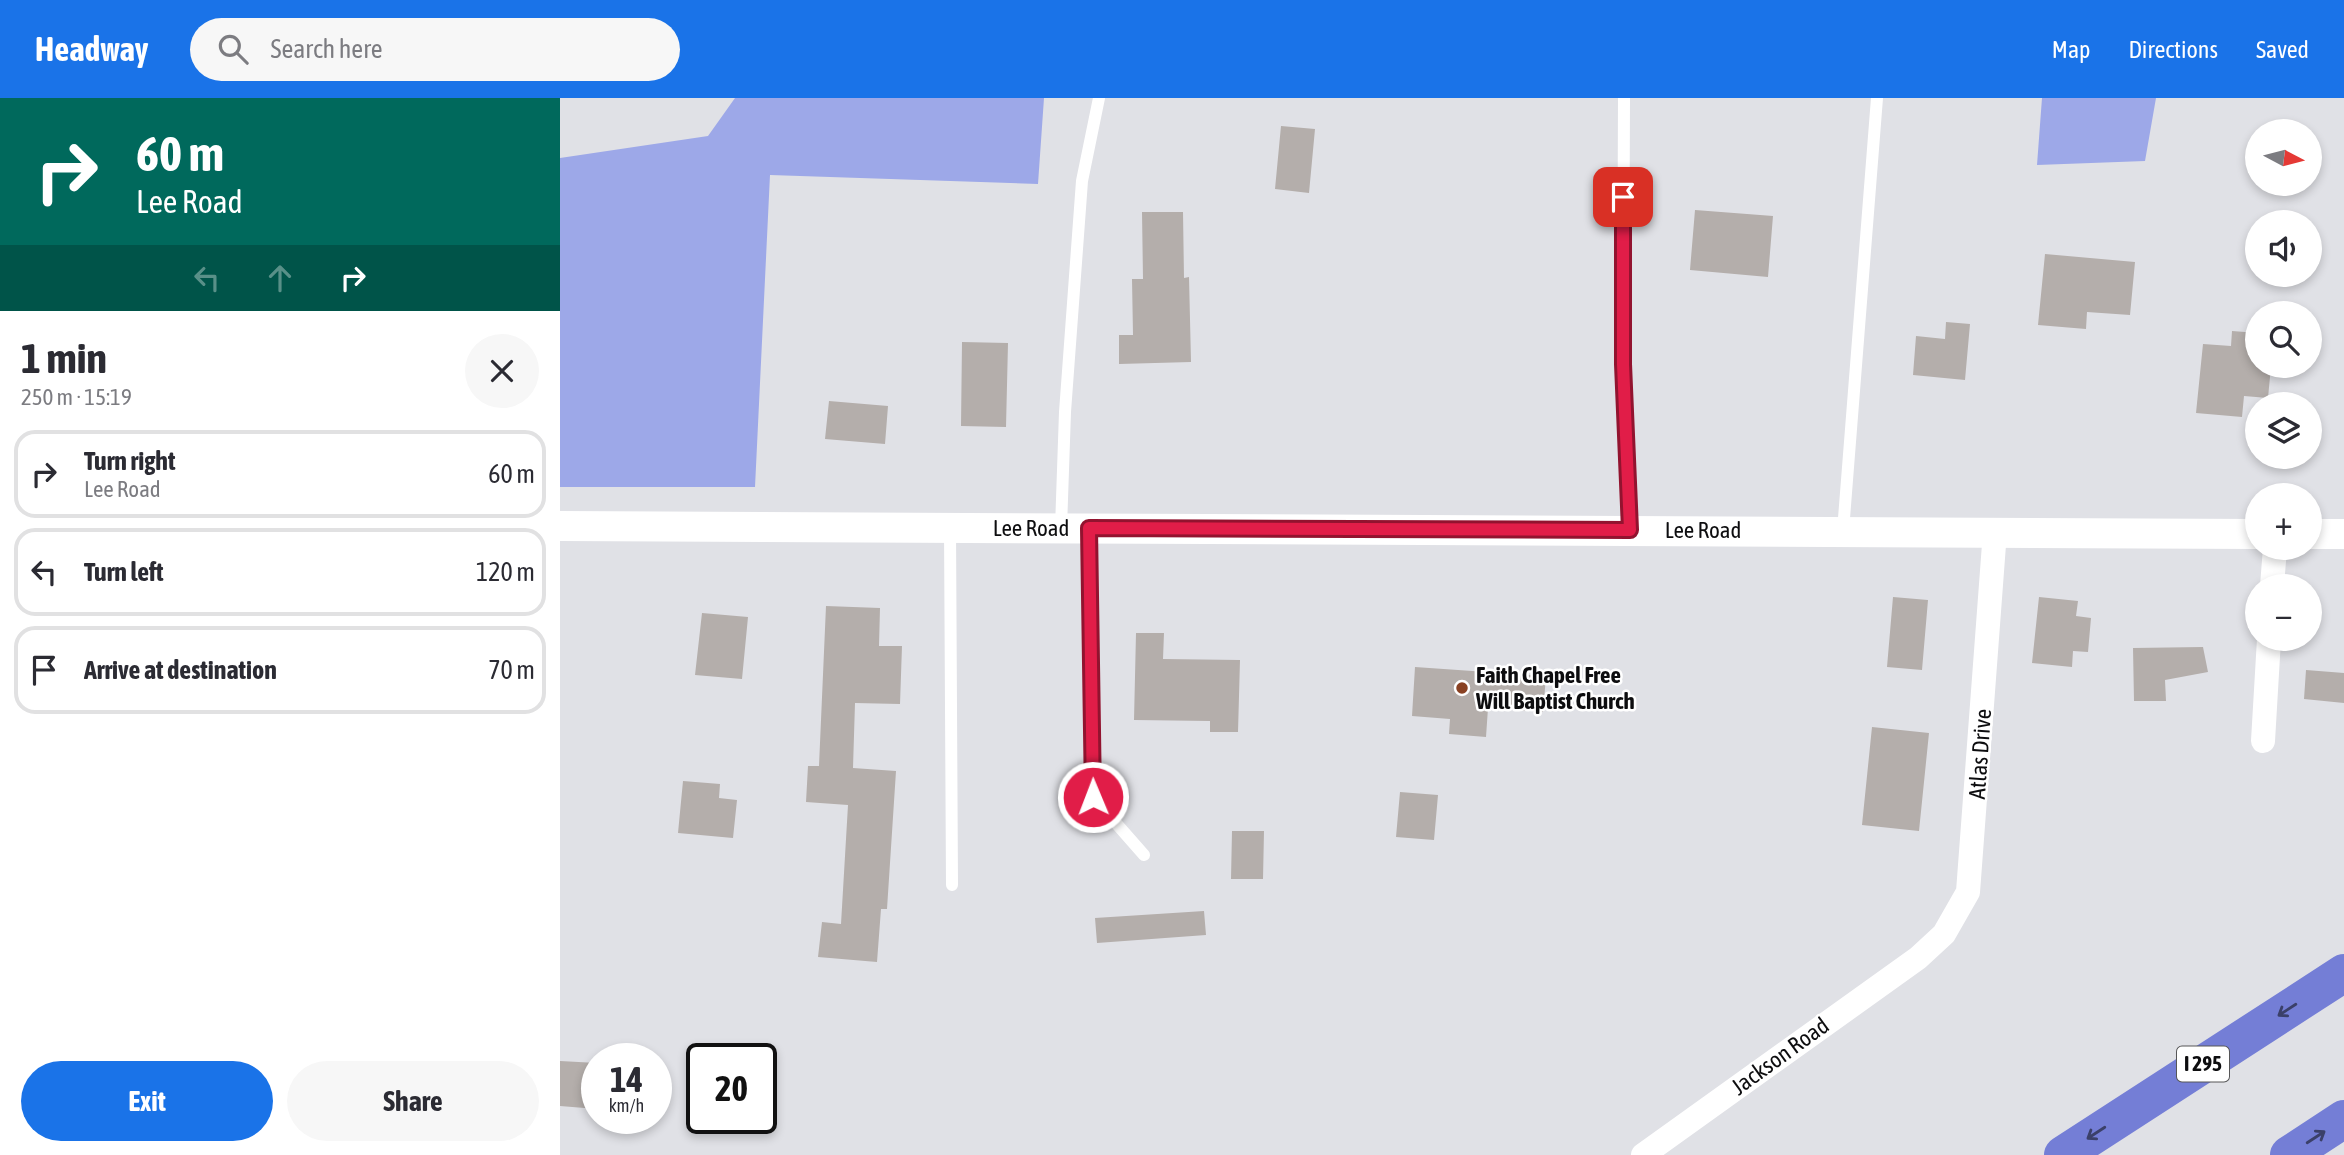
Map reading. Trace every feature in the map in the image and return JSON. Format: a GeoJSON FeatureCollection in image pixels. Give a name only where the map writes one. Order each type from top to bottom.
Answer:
{"type":"FeatureCollection","features":[{"type":"Feature","properties":{"kind":"highway","name":"I 295"},"geometry":{"type":"LineString","coordinates":[[2063,1155],[2344,972]]}},
{"type":"Feature","properties":{"kind":"highway"},"geometry":{"type":"LineString","coordinates":[[2289,1155],[2344,1119]]}},
{"type":"Feature","properties":{"kind":"street","name":"Lee Road"},"geometry":{"type":"LineString","coordinates":[[560,526],[2245,534]]}},
{"type":"Feature","properties":{"kind":"street","name":"Atlas Drive"},"geometry":{"type":"LineString","coordinates":[[1918,958],[1944,934],[1968,891],[1995,531]]}},
{"type":"Feature","properties":{"kind":"street"},"geometry":{"type":"LineString","coordinates":[[2322,534],[2344,534]]}},
{"type":"Feature","properties":{"kind":"street"},"geometry":{"type":"LineString","coordinates":[[2263,741],[2268,651]]}},
{"type":"Feature","properties":{"kind":"street","name":"Jackson Road"},"geometry":{"type":"LineString","coordinates":[[1643,1155],[1918,958]]}},
{"type":"Feature","properties":{"kind":"lane"},"geometry":{"type":"LineString","coordinates":[[1099,98],[1082,181],[1065,412],[1093,797],[1144,855]]}},
{"type":"Feature","properties":{"kind":"lane"},"geometry":{"type":"LineString","coordinates":[[1624,98],[1623,364],[1630,530]]}},
{"type":"Feature","properties":{"kind":"lane"},"geometry":{"type":"LineString","coordinates":[[1843,531],[1877,98]]}},
{"type":"Feature","properties":{"kind":"lane"},"geometry":{"type":"LineString","coordinates":[[950,528],[952,885]]}},
{"type":"Feature","properties":{"kind":"shaded area"},"geometry":{"type":"Polygon","coordinates":[[[735,98],[1044,98],[1038,184],[770,175],[755,487],[560,487],[560,158],[708,136],[735,98]]]}},
{"type":"Feature","properties":{"kind":"shaded area"},"geometry":{"type":"Polygon","coordinates":[[[2042,98],[2156,98],[2145,161],[2037,165],[2042,98]]]}},
{"type":"Feature","properties":{"kind":"building"},"geometry":{"type":"Polygon","coordinates":[[[1281,126],[1315,129],[1309,193],[1275,189],[1281,126]]]}},
{"type":"Feature","properties":{"kind":"building"},"geometry":{"type":"Polygon","coordinates":[[[1695,210],[1773,216],[1768,277],[1690,270],[1695,210]]]}},
{"type":"Feature","properties":{"kind":"building"},"geometry":{"type":"Polygon","coordinates":[[[1142,212],[1183,212],[1184,278],[1189,277],[1191,362],[1119,364],[1119,335],[1133,335],[1132,279],[1143,279],[1142,212]]]}},
{"type":"Feature","properties":{"kind":"building"},"geometry":{"type":"Polygon","coordinates":[[[2045,254],[2135,262],[2130,315],[2087,312],[2086,329],[2038,325],[2045,254]]]}},
{"type":"Feature","properties":{"kind":"building"},"geometry":{"type":"Polygon","coordinates":[[[1946,322],[1970,324],[1965,380],[1913,375],[1916,336],[1945,339],[1946,322]]]}},
{"type":"Feature","properties":{"kind":"building"},"geometry":{"type":"Polygon","coordinates":[[[2232,331],[2245,332],[2245,378],[2270,378],[2269,392],[2245,392],[2242,417],[2196,413],[2203,344],[2231,346],[2232,331]]]}},
{"type":"Feature","properties":{"kind":"building"},"geometry":{"type":"Polygon","coordinates":[[[962,342],[1008,343],[1006,427],[961,426],[962,342]]]}},
{"type":"Feature","properties":{"kind":"building"},"geometry":{"type":"Polygon","coordinates":[[[829,401],[888,406],[885,444],[825,439],[829,401]]]}},
{"type":"Feature","properties":{"kind":"building"},"geometry":{"type":"Polygon","coordinates":[[[1893,597],[1928,600],[1922,670],[1887,667],[1893,597]]]}},
{"type":"Feature","properties":{"kind":"building"},"geometry":{"type":"Polygon","coordinates":[[[2039,597],[2078,601],[2076,616],[2091,618],[2088,652],[2073,651],[2072,667],[2032,663],[2039,597]]]}},
{"type":"Feature","properties":{"kind":"building"},"geometry":{"type":"Polygon","coordinates":[[[826,606],[880,608],[879,646],[902,646],[900,704],[855,703],[853,768],[896,771],[887,909],[881,909],[877,962],[818,957],[822,922],[841,924],[848,805],[806,802],[808,766],[819,766],[826,606]]]}},
{"type":"Feature","properties":{"kind":"building"},"geometry":{"type":"Polygon","coordinates":[[[702,613],[748,617],[742,679],[695,675],[702,613]]]}},
{"type":"Feature","properties":{"kind":"building"},"geometry":{"type":"Polygon","coordinates":[[[1136,633],[1164,633],[1163,659],[1240,660],[1238,732],[1210,732],[1210,721],[1134,720],[1136,633]]]}},
{"type":"Feature","properties":{"kind":"building"},"geometry":{"type":"Polygon","coordinates":[[[2203,647],[2208,672],[2165,680],[2166,701],[2134,701],[2133,648],[2203,647]]]}},
{"type":"Feature","properties":{"kind":"building"},"geometry":{"type":"Polygon","coordinates":[[[1415,667],[1546,676],[1543,712],[1488,708],[1486,737],[1449,734],[1450,719],[1412,716],[1415,667]]]}},
{"type":"Feature","properties":{"kind":"building"},"geometry":{"type":"Polygon","coordinates":[[[2306,670],[2344,673],[2344,703],[2304,699],[2306,670]]]}},
{"type":"Feature","properties":{"kind":"building"},"geometry":{"type":"Polygon","coordinates":[[[1872,727],[1929,733],[1919,831],[1862,825],[1872,727]]]}},
{"type":"Feature","properties":{"kind":"building"},"geometry":{"type":"Polygon","coordinates":[[[683,781],[720,784],[719,798],[737,800],[733,838],[678,833],[683,781]]]}},
{"type":"Feature","properties":{"kind":"building"},"geometry":{"type":"Polygon","coordinates":[[[1400,792],[1438,795],[1434,840],[1396,837],[1400,792]]]}},
{"type":"Feature","properties":{"kind":"building"},"geometry":{"type":"Polygon","coordinates":[[[1232,831],[1264,831],[1263,879],[1231,879],[1232,831]]]}},
{"type":"Feature","properties":{"kind":"building"},"geometry":{"type":"Polygon","coordinates":[[[1204,911],[1206,935],[1097,943],[1095,918],[1204,911]]]}},
{"type":"Feature","properties":{"kind":"building"},"geometry":{"type":"Polygon","coordinates":[[[560,1061],[581,1062],[581,1108],[560,1106],[560,1061]]]}},
{"type":"Feature","properties":{"kind":"place","name":"Faith Chapel Free Will Baptist Church"},"geometry":{"type":"Point","coordinates":[1462,688]}},
{"type":"Feature","properties":{"kind":"route"},"geometry":{"type":"LineString","coordinates":[[1093,797],[1089,528],[1630,530],[1623,364],[1623,197]]}}]}
